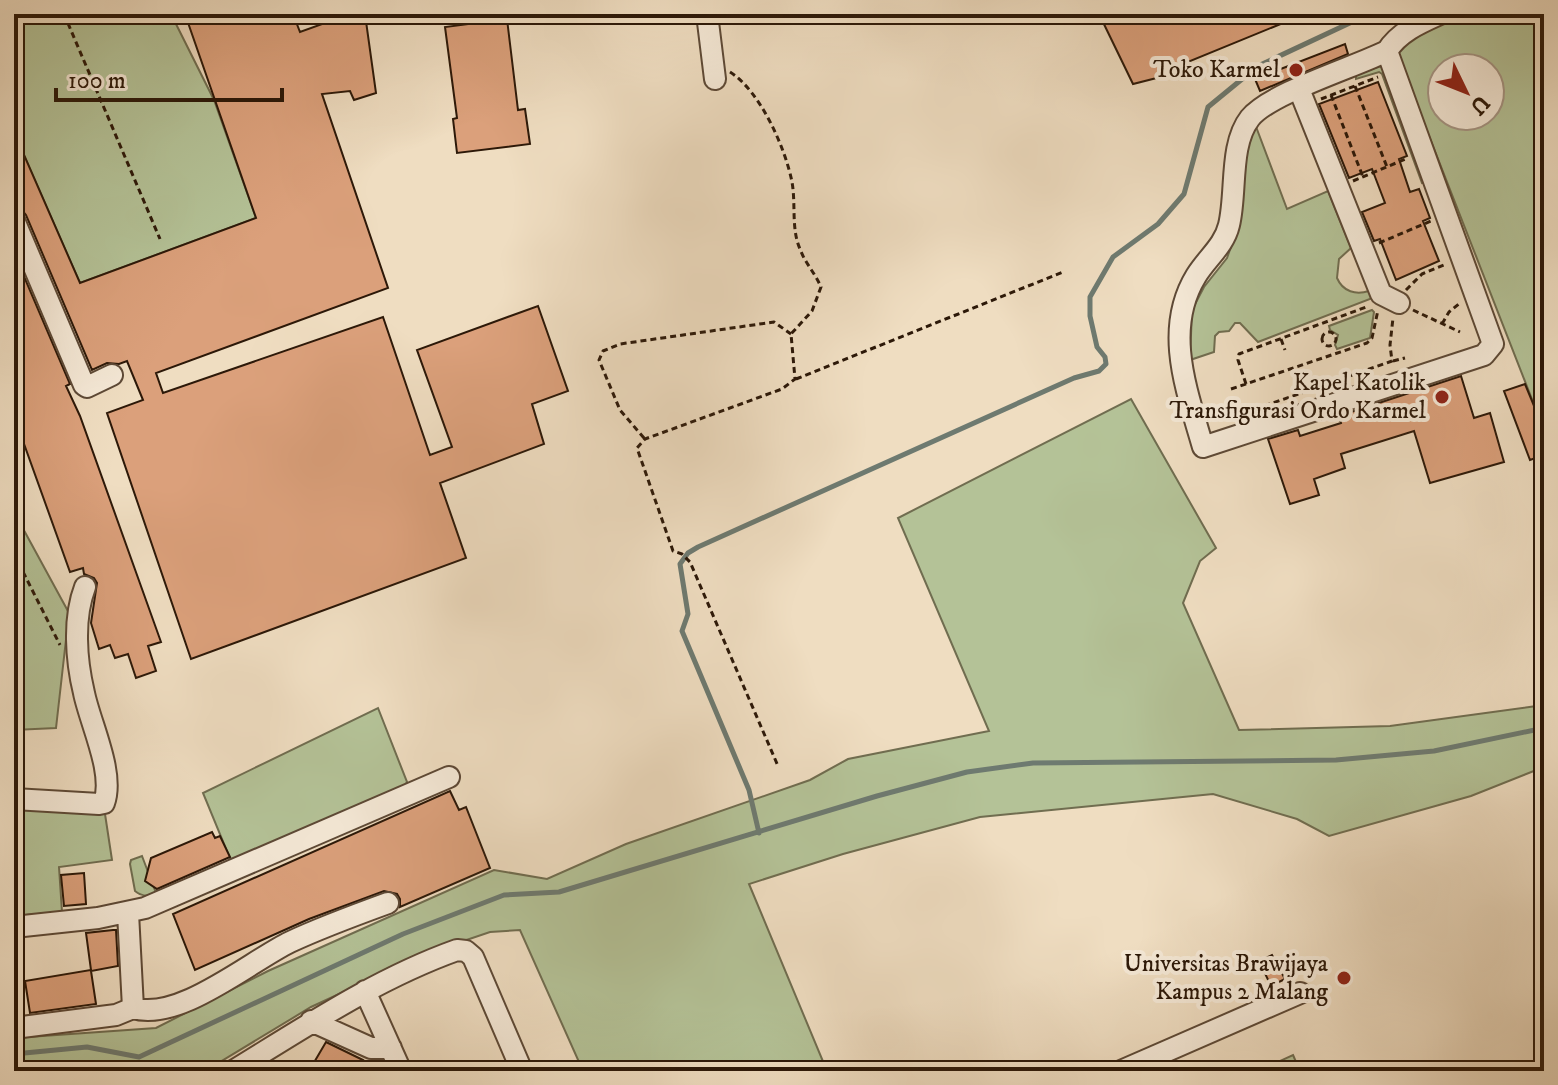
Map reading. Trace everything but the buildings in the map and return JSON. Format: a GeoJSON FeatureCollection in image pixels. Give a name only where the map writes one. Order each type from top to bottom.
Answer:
{"type":"FeatureCollection","features":[{"type":"Feature","properties":{"kind":"street"},"geometry":{"type":"LineString","coordinates":[[707,14],[715,75]]}},
{"type":"Feature","properties":{"kind":"street"},"geometry":{"type":"LineString","coordinates":[[1390,46],[1412,14]]}},
{"type":"Feature","properties":{"kind":"street"},"geometry":{"type":"LineString","coordinates":[[1390,46],[1461,260],[1493,344],[1488,352],[1203,447],[1182,376],[1179,346],[1181,309],[1196,275],[1218,249],[1228,229],[1238,140],[1251,117],[1263,107],[1302,97],[1390,46],[1407,31],[1440,14]]}},
{"type":"Feature","properties":{"kind":"street"},"geometry":{"type":"LineString","coordinates":[[1302,97],[1381,294],[1404,305]]}},
{"type":"Feature","properties":{"kind":"street"},"geometry":{"type":"LineString","coordinates":[[14,220],[84,385],[87,387],[112,375]]}},
{"type":"Feature","properties":{"kind":"street"},"geometry":{"type":"LineString","coordinates":[[14,799],[99,804],[104,803],[107,796],[102,759],[83,691],[79,660],[78,620],[85,587]]}},
{"type":"Feature","properties":{"kind":"street"},"geometry":{"type":"LineString","coordinates":[[14,927],[128,913],[145,908],[449,777]]}},
{"type":"Feature","properties":{"kind":"street"},"geometry":{"type":"LineString","coordinates":[[14,1028],[116,1015],[133,1008],[148,1011],[185,1000],[287,944],[388,903]]}},
{"type":"Feature","properties":{"kind":"street"},"geometry":{"type":"LineString","coordinates":[[128,913],[133,1008]]}},
{"type":"Feature","properties":{"kind":"street"},"geometry":{"type":"LineString","coordinates":[[233,1071],[365,991],[452,952],[466,951],[473,957],[522,1071]]}},
{"type":"Feature","properties":{"kind":"street"},"geometry":{"type":"LineString","coordinates":[[365,991],[401,1071]]}},
{"type":"Feature","properties":{"kind":"street"},"geometry":{"type":"LineString","coordinates":[[1121,1071],[1300,993]]}},
{"type":"Feature","properties":{"kind":"street"},"geometry":{"type":"LineString","coordinates":[[311,1021],[371,1048],[391,1048]]}},
{"type":"Feature","properties":{"kind":"path"},"geometry":{"type":"LineString","coordinates":[[64,14],[160,239]]}},
{"type":"Feature","properties":{"kind":"path"},"geometry":{"type":"LineString","coordinates":[[715,75],[731,72],[747,84],[764,110],[792,182],[800,249],[815,271],[821,287],[812,311],[791,334],[795,379]]}},
{"type":"Feature","properties":{"kind":"path"},"geometry":{"type":"LineString","coordinates":[[1302,97],[1331,95],[1379,77]]}},
{"type":"Feature","properties":{"kind":"path"},"geometry":{"type":"LineString","coordinates":[[1355,86],[1387,167]]}},
{"type":"Feature","properties":{"kind":"path"},"geometry":{"type":"LineString","coordinates":[[1331,95],[1363,177]]}},
{"type":"Feature","properties":{"kind":"path"},"geometry":{"type":"LineString","coordinates":[[1349,182],[1409,159]]}},
{"type":"Feature","properties":{"kind":"path"},"geometry":{"type":"LineString","coordinates":[[1361,250],[1431,221]]}},
{"type":"Feature","properties":{"kind":"path"},"geometry":{"type":"LineString","coordinates":[[1392,361],[1392,322],[1404,305],[1409,286],[1422,274],[1461,260]]}},
{"type":"Feature","properties":{"kind":"path"},"geometry":{"type":"LineString","coordinates":[[778,766],[690,562],[673,551],[637,448],[645,439],[782,389],[795,379],[1063,272]]}},
{"type":"Feature","properties":{"kind":"path"},"geometry":{"type":"LineString","coordinates":[[1442,324],[1449,312],[1462,302]]}},
{"type":"Feature","properties":{"kind":"path"},"geometry":{"type":"LineString","coordinates":[[1231,389],[1246,384],[1334,354],[1367,343],[1372,338],[1379,303],[1239,354],[1246,384]]}},
{"type":"Feature","properties":{"kind":"path"},"geometry":{"type":"LineString","coordinates":[[1404,305],[1460,332]]}},
{"type":"Feature","properties":{"kind":"path"},"geometry":{"type":"LineString","coordinates":[[645,439],[620,410],[599,360],[603,351],[620,344],[774,322],[791,334]]}},
{"type":"Feature","properties":{"kind":"path"},"geometry":{"type":"LineString","coordinates":[[1324,323],[1327,332],[1323,341],[1331,345],[1334,354]]}},
{"type":"Feature","properties":{"kind":"path"},"geometry":{"type":"LineString","coordinates":[[1327,332],[1336,336],[1336,341],[1331,345]]}},
{"type":"Feature","properties":{"kind":"path"},"geometry":{"type":"LineString","coordinates":[[1281,339],[1285,350]]}},
{"type":"Feature","properties":{"kind":"path"},"geometry":{"type":"LineString","coordinates":[[1236,416],[1405,358]]}},
{"type":"Feature","properties":{"kind":"path"},"geometry":{"type":"LineString","coordinates":[[14,554],[62,648]]}},
{"type":"Feature","properties":{"kind":"green space"},"geometry":{"type":"Polygon","coordinates":[[[38,14],[171,14],[214,100],[256,218],[80,283],[14,133],[14,24],[38,14]]]}},
{"type":"Feature","properties":{"kind":"green space"},"geometry":{"type":"Polygon","coordinates":[[[1459,14],[1544,16],[1544,430],[1427,132],[1506,132],[1506,52],[1426,52],[1426,128],[1395,49],[1443,17],[1459,14]]]}},
{"type":"Feature","properties":{"kind":"green space"},"geometry":{"type":"Polygon","coordinates":[[[1380,66],[1385,69],[1425,182],[1422,183],[1382,74],[1379,72],[1356,79],[1356,75],[1380,66]]]}},
{"type":"Feature","properties":{"kind":"green space"},"geometry":{"type":"Polygon","coordinates":[[[1255,124],[1287,209],[1328,191],[1351,248],[1339,259],[1337,278],[1346,289],[1359,293],[1369,291],[1372,296],[1258,342],[1240,323],[1235,323],[1229,331],[1219,332],[1215,336],[1214,352],[1190,360],[1192,310],[1204,287],[1227,258],[1232,244],[1238,226],[1243,157],[1255,124]]]}},
{"type":"Feature","properties":{"kind":"green space"},"geometry":{"type":"Polygon","coordinates":[[[1372,310],[1370,338],[1337,349],[1338,335],[1329,326],[1372,310]]]}},
{"type":"Feature","properties":{"kind":"green space"},"geometry":{"type":"Polygon","coordinates":[[[1131,399],[1216,548],[1200,561],[1183,603],[1239,730],[1390,726],[1544,705],[1544,767],[1471,796],[1329,836],[1297,819],[1213,794],[980,817],[843,854],[749,884],[827,1071],[583,1071],[520,930],[490,932],[428,953],[311,1007],[205,1071],[14,1071],[14,1038],[156,1028],[268,971],[494,870],[547,879],[626,844],[810,780],[848,759],[989,731],[898,518],[1131,399]]]}},
{"type":"Feature","properties":{"kind":"green space"},"geometry":{"type":"Polygon","coordinates":[[[14,512],[69,613],[56,728],[14,730],[14,512]]]}},
{"type":"Feature","properties":{"kind":"green space"},"geometry":{"type":"Polygon","coordinates":[[[378,708],[407,782],[404,787],[231,861],[203,793],[378,708]]]}},
{"type":"Feature","properties":{"kind":"green space"},"geometry":{"type":"Polygon","coordinates":[[[14,805],[105,814],[112,860],[59,867],[62,912],[14,916],[14,805]]]}},
{"type":"Feature","properties":{"kind":"green space"},"geometry":{"type":"Polygon","coordinates":[[[142,856],[156,893],[151,895],[135,891],[130,864],[131,860],[142,856]]]}},
{"type":"Feature","properties":{"kind":"green space"},"geometry":{"type":"Polygon","coordinates":[[[1293,1055],[1300,1071],[1258,1071],[1293,1055]]]}},
{"type":"Feature","properties":{"kind":"waterway"},"geometry":{"type":"LineString","coordinates":[[759,833],[749,790],[682,631],[688,614],[680,564],[688,553],[1074,378],[1099,371],[1106,364],[1097,347],[1090,316],[1090,297],[1113,257],[1158,224],[1184,194],[1208,107],[1258,66],[1369,14]]}},
{"type":"Feature","properties":{"kind":"waterway"},"geometry":{"type":"LineString","coordinates":[[14,1054],[87,1047],[139,1057],[403,934],[504,895],[559,892],[967,772],[1033,763],[1336,760],[1434,751],[1544,728]]}},
{"type":"Feature","properties":{"kind":"place","name":"Toko Karmel"},"geometry":{"type":"Point","coordinates":[1296,70]}},
{"type":"Feature","properties":{"kind":"place","name":"Kapel Katolik Transfigurasi Ordo Karmel"},"geometry":{"type":"Point","coordinates":[1442,397]}},
{"type":"Feature","properties":{"kind":"place","name":"Universitas Brawijaya Kampus 2 Malang"},"geometry":{"type":"Point","coordinates":[1344,978]}}]}
